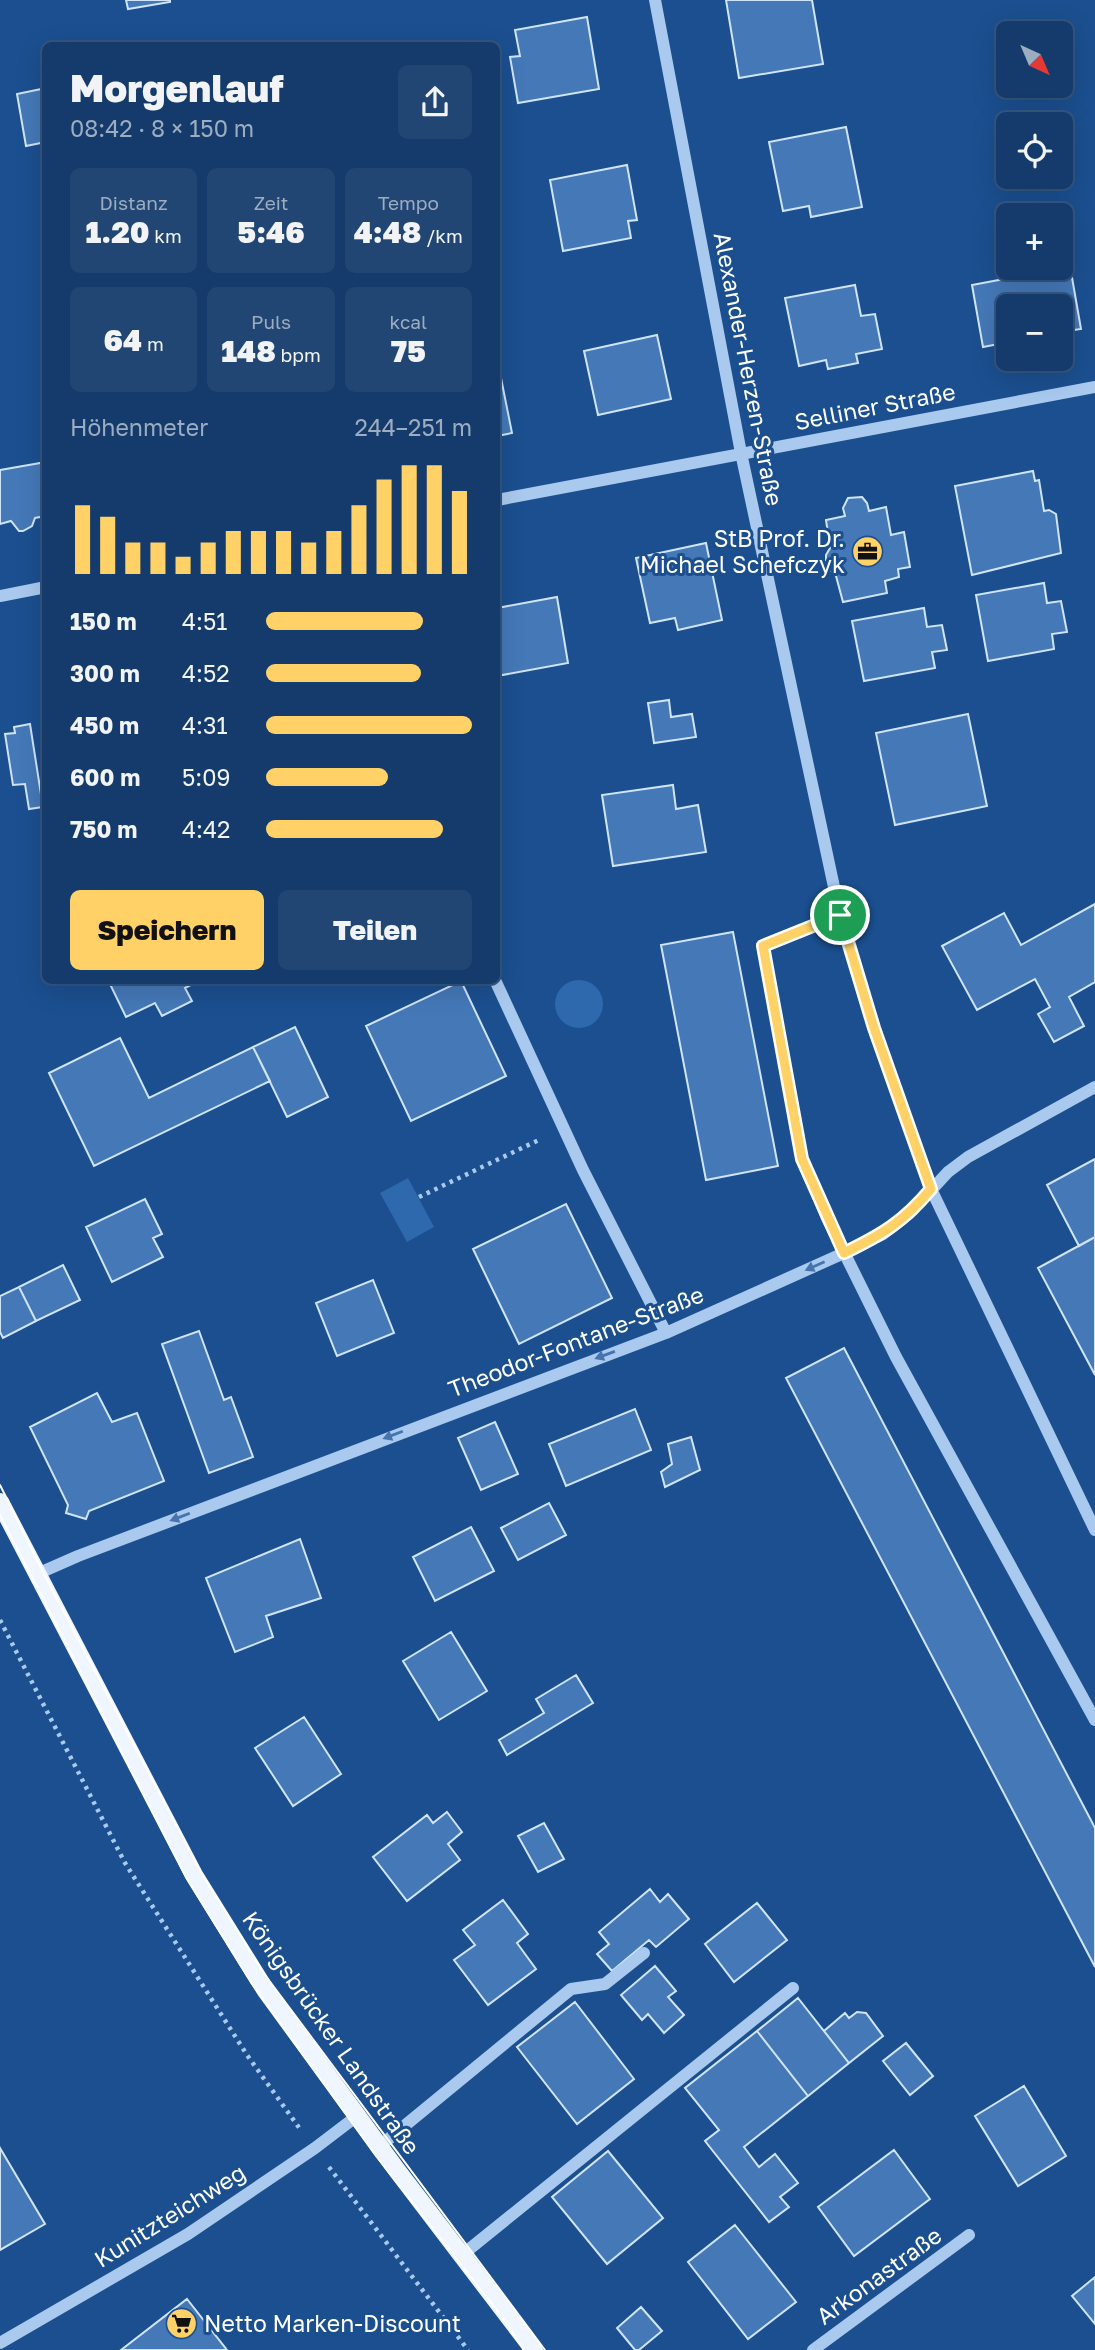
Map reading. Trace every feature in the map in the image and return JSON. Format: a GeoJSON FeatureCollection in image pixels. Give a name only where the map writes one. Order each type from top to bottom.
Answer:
{"type":"FeatureCollection","features":[{"type":"Feature","properties":{"kind":"main road","name":"Königsbrücker Landstraße"},"geometry":{"type":"LineString","coordinates":[[0,1502],[194,1875],[266,1991],[534,2350]]}},
{"type":"Feature","properties":{"kind":"street","name":"Alexander-Herzen-Straße"},"geometry":{"type":"LineString","coordinates":[[655,0],[741,453],[840,915],[874,1028],[931,1189],[1095,1530]]}},
{"type":"Feature","properties":{"kind":"street","name":"Selliner Straße"},"geometry":{"type":"LineString","coordinates":[[500,499],[1095,387]]}},
{"type":"Feature","properties":{"kind":"street"},"geometry":{"type":"LineString","coordinates":[[0,596],[42,588]]}},
{"type":"Feature","properties":{"kind":"street"},"geometry":{"type":"LineString","coordinates":[[840,915],[763,946],[802,1159],[844,1253],[896,1357],[1095,1720]]}},
{"type":"Feature","properties":{"kind":"street"},"geometry":{"type":"LineString","coordinates":[[497,984],[564,1128],[666,1333]]}},
{"type":"Feature","properties":{"kind":"street","name":"Theodor-Fontane-Straße"},"geometry":{"type":"LineString","coordinates":[[37,1574],[78,1556],[666,1333],[844,1253],[883,1234],[910,1213],[931,1189],[968,1157],[1095,1087]]}},
{"type":"Feature","properties":{"kind":"street"},"geometry":{"type":"LineString","coordinates":[[380,2146],[570,1989],[606,1984],[644,1954]]}},
{"type":"Feature","properties":{"kind":"street"},"geometry":{"type":"LineString","coordinates":[[463,2255],[793,1988]]}},
{"type":"Feature","properties":{"kind":"street","name":"Kunitzteichweg"},"geometry":{"type":"LineString","coordinates":[[0,2343],[188,2234],[357,2116]]}},
{"type":"Feature","properties":{"kind":"street","name":"Arkonastraße"},"geometry":{"type":"LineString","coordinates":[[813,2350],[969,2235]]}},
{"type":"Feature","properties":{"kind":"path"},"geometry":{"type":"LineString","coordinates":[[419,1197],[564,1128]]}},
{"type":"Feature","properties":{"kind":"path"},"geometry":{"type":"LineString","coordinates":[[0,1620],[125,1863],[247,2055],[314,2148],[468,2350]]}},
{"type":"Feature","properties":{"kind":"path"},"geometry":{"type":"LineString","coordinates":[[0,1635],[6,1632]]}},
{"type":"Feature","properties":{"kind":"shaded area"},"geometry":{"type":"Polygon","coordinates":[[[579,980],[596,987],[603,1004],[596,1021],[579,1028],[562,1021],[555,1004],[562,987],[579,980]]]}},
{"type":"Feature","properties":{"kind":"shaded area"},"geometry":{"type":"Polygon","coordinates":[[[408,1178],[434,1227],[407,1242],[380,1193],[408,1178]]]}},
{"type":"Feature","properties":{"kind":"building"},"geometry":{"type":"Polygon","coordinates":[[[126,0],[170,0],[170,2],[128,9],[126,0]]]}},
{"type":"Feature","properties":{"kind":"building"},"geometry":{"type":"Polygon","coordinates":[[[726,0],[812,0],[823,64],[739,78],[726,0]]]}},
{"type":"Feature","properties":{"kind":"building"},"geometry":{"type":"Polygon","coordinates":[[[587,17],[599,89],[518,103],[510,57],[520,56],[515,30],[587,17]]]}},
{"type":"Feature","properties":{"kind":"building"},"geometry":{"type":"Polygon","coordinates":[[[42,89],[42,143],[26,146],[17,94],[42,89]]]}},
{"type":"Feature","properties":{"kind":"building"},"geometry":{"type":"Polygon","coordinates":[[[846,127],[862,207],[811,217],[809,206],[783,211],[769,142],[846,127]]]}},
{"type":"Feature","properties":{"kind":"building"},"geometry":{"type":"Polygon","coordinates":[[[627,165],[637,220],[628,221],[631,238],[563,251],[550,180],[627,165]]]}},
{"type":"Feature","properties":{"kind":"building"},"geometry":{"type":"Polygon","coordinates":[[[999,280],[1072,280],[1081,329],[1073,330],[1073,294],[996,294],[996,345],[983,347],[972,285],[999,280]]]}},
{"type":"Feature","properties":{"kind":"building"},"geometry":{"type":"Polygon","coordinates":[[[855,285],[861,316],[875,314],[882,349],[856,354],[858,363],[828,369],[826,360],[799,366],[785,298],[855,285]]]}},
{"type":"Feature","properties":{"kind":"building"},"geometry":{"type":"Polygon","coordinates":[[[657,335],[671,399],[598,415],[584,351],[657,335]]]}},
{"type":"Feature","properties":{"kind":"building"},"geometry":{"type":"Polygon","coordinates":[[[500,373],[512,433],[500,435],[500,373]]]}},
{"type":"Feature","properties":{"kind":"building"},"geometry":{"type":"Polygon","coordinates":[[[42,463],[42,517],[35,518],[32,526],[23,531],[19,531],[11,521],[0,524],[0,470],[42,463]]]}},
{"type":"Feature","properties":{"kind":"building"},"geometry":{"type":"Polygon","coordinates":[[[1033,471],[1035,481],[1039,480],[1044,511],[1049,510],[1056,514],[1061,553],[972,575],[955,486],[1033,471]]]}},
{"type":"Feature","properties":{"kind":"building","name":"StB Prof. Dr. Michael Schefczyk"},"geometry":{"type":"Polygon","coordinates":[[[862,497],[869,511],[886,507],[891,535],[904,532],[910,567],[898,569],[899,577],[885,581],[887,593],[843,602],[836,576],[826,562],[830,548],[826,520],[845,516],[843,508],[848,498],[862,497]]]}},
{"type":"Feature","properties":{"kind":"building"},"geometry":{"type":"Polygon","coordinates":[[[706,543],[722,620],[678,630],[675,618],[650,623],[636,558],[706,543]]]}},
{"type":"Feature","properties":{"kind":"building"},"geometry":{"type":"Polygon","coordinates":[[[1044,583],[1047,603],[1061,601],[1067,632],[1052,634],[1054,649],[988,661],[976,595],[1044,583]]]}},
{"type":"Feature","properties":{"kind":"building"},"geometry":{"type":"Polygon","coordinates":[[[557,597],[568,663],[500,675],[500,607],[557,597]]]}},
{"type":"Feature","properties":{"kind":"building"},"geometry":{"type":"Polygon","coordinates":[[[924,608],[927,627],[942,625],[947,650],[932,652],[935,668],[864,681],[852,621],[924,608]]]}},
{"type":"Feature","properties":{"kind":"building"},"geometry":{"type":"Polygon","coordinates":[[[669,700],[671,717],[692,714],[696,737],[654,743],[648,703],[669,700]]]}},
{"type":"Feature","properties":{"kind":"building"},"geometry":{"type":"Polygon","coordinates":[[[968,714],[987,806],[895,825],[876,733],[968,714]]]}},
{"type":"Feature","properties":{"kind":"building"},"geometry":{"type":"Polygon","coordinates":[[[30,724],[42,807],[29,809],[25,784],[13,785],[5,734],[15,733],[14,727],[30,724]]]}},
{"type":"Feature","properties":{"kind":"building"},"geometry":{"type":"Polygon","coordinates":[[[673,785],[676,809],[698,805],[706,852],[613,866],[602,795],[673,785]]]}},
{"type":"Feature","properties":{"kind":"building"},"geometry":{"type":"Polygon","coordinates":[[[1095,904],[1095,982],[1069,997],[1084,1026],[1054,1042],[1038,1014],[1050,1007],[1035,979],[977,1010],[942,946],[1004,913],[1021,945],[1095,904]]]}},
{"type":"Feature","properties":{"kind":"building"},"geometry":{"type":"Polygon","coordinates":[[[733,932],[778,1166],[706,1180],[661,945],[733,932]]]}},
{"type":"Feature","properties":{"kind":"building"},"geometry":{"type":"Polygon","coordinates":[[[110,984],[192,984],[185,988],[192,1001],[162,1016],[155,1003],[126,1017],[110,984]]]}},
{"type":"Feature","properties":{"kind":"building"},"geometry":{"type":"Polygon","coordinates":[[[455,984],[462,984],[506,1076],[411,1121],[366,1026],[455,984]]]}},
{"type":"Feature","properties":{"kind":"building"},"geometry":{"type":"Polygon","coordinates":[[[295,1027],[328,1097],[287,1117],[253,1047],[295,1027]]]}},
{"type":"Feature","properties":{"kind":"building"},"geometry":{"type":"Polygon","coordinates":[[[120,1038],[149,1098],[253,1047],[270,1081],[94,1166],[49,1073],[120,1038]]]}},
{"type":"Feature","properties":{"kind":"building"},"geometry":{"type":"Polygon","coordinates":[[[1095,1159],[1095,1237],[1079,1246],[1047,1185],[1095,1159]]]}},
{"type":"Feature","properties":{"kind":"building"},"geometry":{"type":"Polygon","coordinates":[[[145,1199],[162,1234],[153,1238],[163,1257],[112,1282],[86,1227],[145,1199]]]}},
{"type":"Feature","properties":{"kind":"building"},"geometry":{"type":"Polygon","coordinates":[[[566,1204],[612,1298],[519,1344],[473,1249],[566,1204]]]}},
{"type":"Feature","properties":{"kind":"building"},"geometry":{"type":"Polygon","coordinates":[[[1095,1237],[1095,1375],[1038,1268],[1095,1237]]]}},
{"type":"Feature","properties":{"kind":"building"},"geometry":{"type":"Polygon","coordinates":[[[63,1265],[80,1300],[36,1321],[19,1287],[63,1265]]]}},
{"type":"Feature","properties":{"kind":"building"},"geometry":{"type":"Polygon","coordinates":[[[373,1280],[394,1333],[337,1356],[316,1303],[373,1280]]]}},
{"type":"Feature","properties":{"kind":"building"},"geometry":{"type":"Polygon","coordinates":[[[19,1287],[36,1321],[3,1338],[0,1332],[0,1296],[19,1287]]]}},
{"type":"Feature","properties":{"kind":"building"},"geometry":{"type":"Polygon","coordinates":[[[199,1331],[224,1400],[231,1397],[253,1457],[209,1473],[162,1344],[199,1331]]]}},
{"type":"Feature","properties":{"kind":"building"},"geometry":{"type":"Polygon","coordinates":[[[844,1348],[1095,1828],[1095,1967],[786,1378],[844,1348]]]}},
{"type":"Feature","properties":{"kind":"building"},"geometry":{"type":"Polygon","coordinates":[[[97,1393],[112,1422],[137,1413],[164,1481],[89,1511],[86,1519],[66,1513],[68,1505],[30,1427],[97,1393]]]}},
{"type":"Feature","properties":{"kind":"building"},"geometry":{"type":"Polygon","coordinates":[[[635,1409],[651,1450],[566,1486],[549,1444],[635,1409]]]}},
{"type":"Feature","properties":{"kind":"building"},"geometry":{"type":"Polygon","coordinates":[[[495,1422],[518,1474],[481,1490],[458,1438],[495,1422]]]}},
{"type":"Feature","properties":{"kind":"building"},"geometry":{"type":"Polygon","coordinates":[[[691,1437],[700,1470],[665,1487],[661,1472],[672,1464],[668,1444],[691,1437]]]}},
{"type":"Feature","properties":{"kind":"building"},"geometry":{"type":"Polygon","coordinates":[[[549,1503],[566,1535],[518,1560],[501,1528],[549,1503]]]}},
{"type":"Feature","properties":{"kind":"building"},"geometry":{"type":"Polygon","coordinates":[[[471,1527],[494,1571],[435,1601],[413,1557],[471,1527]]]}},
{"type":"Feature","properties":{"kind":"building"},"geometry":{"type":"Polygon","coordinates":[[[300,1539],[321,1598],[266,1616],[273,1637],[235,1652],[206,1578],[300,1539]]]}},
{"type":"Feature","properties":{"kind":"building"},"geometry":{"type":"Polygon","coordinates":[[[451,1632],[487,1691],[439,1720],[403,1661],[451,1632]]]}},
{"type":"Feature","properties":{"kind":"building"},"geometry":{"type":"Polygon","coordinates":[[[576,1675],[593,1703],[507,1755],[499,1740],[544,1713],[536,1699],[576,1675]]]}},
{"type":"Feature","properties":{"kind":"building"},"geometry":{"type":"Polygon","coordinates":[[[304,1717],[341,1774],[293,1806],[255,1748],[304,1717]]]}},
{"type":"Feature","properties":{"kind":"building"},"geometry":{"type":"Polygon","coordinates":[[[447,1812],[462,1832],[448,1844],[460,1860],[407,1901],[373,1857],[427,1815],[433,1823],[447,1812]]]}},
{"type":"Feature","properties":{"kind":"building"},"geometry":{"type":"Polygon","coordinates":[[[544,1823],[564,1859],[538,1872],[518,1836],[544,1823]]]}},
{"type":"Feature","properties":{"kind":"building"},"geometry":{"type":"Polygon","coordinates":[[[650,1889],[660,1902],[668,1894],[689,1919],[656,1947],[649,1940],[612,1971],[597,1954],[609,1944],[599,1932],[650,1889]]]}},
{"type":"Feature","properties":{"kind":"building"},"geometry":{"type":"Polygon","coordinates":[[[503,1900],[528,1934],[517,1943],[536,1969],[488,2005],[454,1960],[475,1945],[463,1930],[503,1900]]]}},
{"type":"Feature","properties":{"kind":"building"},"geometry":{"type":"Polygon","coordinates":[[[757,1903],[787,1940],[734,1982],[705,1944],[757,1903]]]}},
{"type":"Feature","properties":{"kind":"building"},"geometry":{"type":"Polygon","coordinates":[[[655,1966],[676,1991],[668,1997],[684,2015],[664,2033],[648,2014],[642,2020],[621,1995],[655,1966]]]}},
{"type":"Feature","properties":{"kind":"building"},"geometry":{"type":"Polygon","coordinates":[[[798,1998],[849,2063],[808,2096],[757,2031],[798,1998]]]}},
{"type":"Feature","properties":{"kind":"building"},"geometry":{"type":"Polygon","coordinates":[[[575,2002],[634,2079],[577,2124],[517,2047],[575,2002]]]}},
{"type":"Feature","properties":{"kind":"building"},"geometry":{"type":"Polygon","coordinates":[[[857,2012],[866,2013],[883,2036],[849,2063],[824,2031],[845,2013],[849,2018],[857,2012]]]}},
{"type":"Feature","properties":{"kind":"building"},"geometry":{"type":"Polygon","coordinates":[[[757,2031],[808,2096],[744,2147],[759,2167],[775,2154],[798,2183],[780,2197],[789,2207],[769,2222],[705,2141],[719,2130],[685,2088],[757,2031]]]}},
{"type":"Feature","properties":{"kind":"building"},"geometry":{"type":"Polygon","coordinates":[[[906,2043],[933,2076],[910,2095],[883,2061],[906,2043]]]}},
{"type":"Feature","properties":{"kind":"building"},"geometry":{"type":"Polygon","coordinates":[[[1024,2086],[1066,2156],[1018,2186],[975,2116],[1024,2086]]]}},
{"type":"Feature","properties":{"kind":"building"},"geometry":{"type":"Polygon","coordinates":[[[0,2148],[45,2224],[0,2250],[0,2148]]]}},
{"type":"Feature","properties":{"kind":"building"},"geometry":{"type":"Polygon","coordinates":[[[894,2150],[930,2199],[854,2256],[818,2207],[894,2150]]]}},
{"type":"Feature","properties":{"kind":"building"},"geometry":{"type":"Polygon","coordinates":[[[608,2151],[663,2218],[607,2264],[552,2197],[608,2151]]]}},
{"type":"Feature","properties":{"kind":"building"},"geometry":{"type":"Polygon","coordinates":[[[735,2225],[796,2302],[748,2339],[688,2262],[735,2225]]]}},
{"type":"Feature","properties":{"kind":"building"},"geometry":{"type":"Polygon","coordinates":[[[1095,2277],[1095,2324],[1072,2296],[1095,2277]]]}},
{"type":"Feature","properties":{"kind":"building","name":"Netto Marken-Discount"},"geometry":{"type":"Polygon","coordinates":[[[187,2299],[227,2350],[121,2350],[187,2299]]]}},
{"type":"Feature","properties":{"kind":"building"},"geometry":{"type":"Polygon","coordinates":[[[641,2307],[662,2331],[639,2350],[635,2350],[617,2328],[641,2307]]]}},
{"type":"Feature","properties":{"kind":"tram line"},"geometry":{"type":"LineString","coordinates":[[0,1485],[202,1874],[265,1975],[545,2350]]}},
{"type":"Feature","properties":{"kind":"tram line"},"geometry":{"type":"LineString","coordinates":[[0,1515],[187,1879],[252,1984],[376,2156],[503,2318],[524,2350]]}},
{"type":"Feature","properties":{"kind":"place","name":"StB Prof. Dr. Michael Schefczyk"},"geometry":{"type":"Point","coordinates":[868,552]}},
{"type":"Feature","properties":{"kind":"place","name":"Netto Marken-Discount"},"geometry":{"type":"Point","coordinates":[181,2324]}},
{"type":"Feature","properties":{"kind":"route"},"geometry":{"type":"LineString","coordinates":[[840,915],[874,1028],[931,1189],[910,1213],[883,1234],[844,1253],[802,1159],[763,946],[840,915]]}}]}
